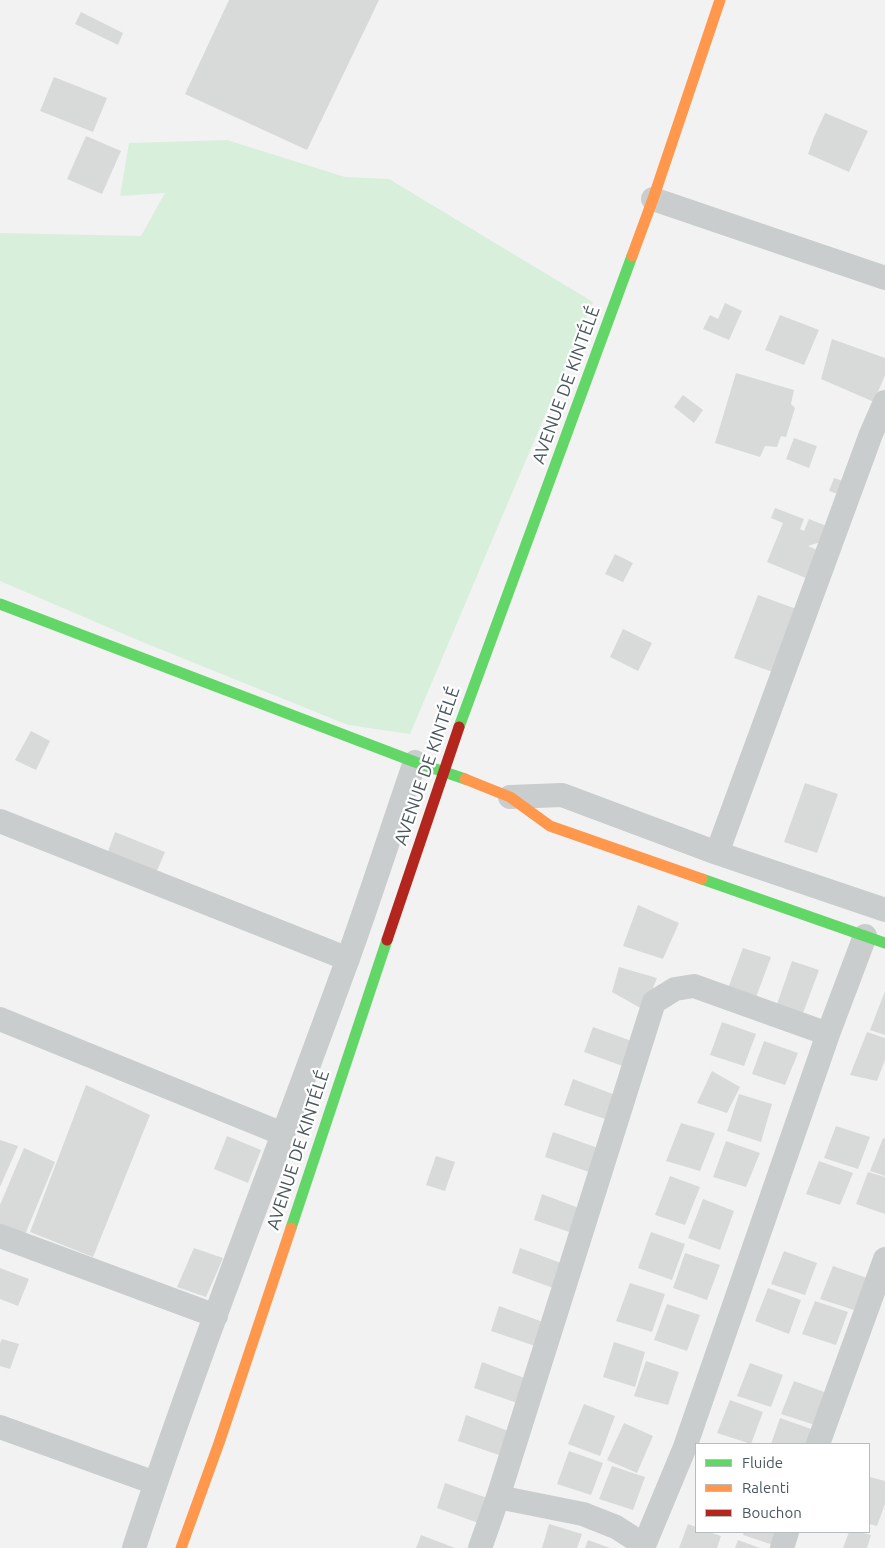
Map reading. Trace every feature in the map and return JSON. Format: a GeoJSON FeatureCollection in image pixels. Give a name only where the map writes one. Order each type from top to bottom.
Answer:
{"type":"FeatureCollection","features":[{"type":"Feature","properties":{"kind":"main road","name":"AVENUE DE KINTÉLÉ"},"geometry":{"type":"LineString","coordinates":[[181,1548],[222,1433],[443,771],[653,199],[720,0]]}},
{"type":"Feature","properties":{"kind":"main road"},"geometry":{"type":"LineString","coordinates":[[0,604],[510,797],[550,826],[875,940]]}},
{"type":"Feature","properties":{"kind":"street"},"geometry":{"type":"LineString","coordinates":[[653,199],[885,278]]}},
{"type":"Feature","properties":{"kind":"street"},"geometry":{"type":"LineString","coordinates":[[718,853],[871,434],[885,402]]}},
{"type":"Feature","properties":{"kind":"street"},"geometry":{"type":"LineString","coordinates":[[134,1548],[155,1482],[348,959],[415,762]]}},
{"type":"Feature","properties":{"kind":"street"},"geometry":{"type":"LineString","coordinates":[[510,797],[562,795],[718,853],[885,910]]}},
{"type":"Feature","properties":{"kind":"street"},"geometry":{"type":"LineString","coordinates":[[0,821],[348,959]]}},
{"type":"Feature","properties":{"kind":"street"},"geometry":{"type":"LineString","coordinates":[[498,1497],[583,1514],[616,1527],[643,1546],[690,1449],[828,1034],[875,940]]}},
{"type":"Feature","properties":{"kind":"street"},"geometry":{"type":"LineString","coordinates":[[480,1548],[498,1497],[654,1002],[675,989],[694,986],[828,1034]]}},
{"type":"Feature","properties":{"kind":"street"},"geometry":{"type":"LineString","coordinates":[[0,1019],[284,1134]]}},
{"type":"Feature","properties":{"kind":"street"},"geometry":{"type":"LineString","coordinates":[[0,1236],[216,1316]]}},
{"type":"Feature","properties":{"kind":"street"},"geometry":{"type":"LineString","coordinates":[[818,1443],[885,1259]]}},
{"type":"Feature","properties":{"kind":"street"},"geometry":{"type":"LineString","coordinates":[[0,1427],[155,1482]]}},
{"type":"Feature","properties":{"kind":"street"},"geometry":{"type":"LineString","coordinates":[[782,1548],[787,1533]]}},
{"type":"Feature","properties":{"kind":"green space"},"geometry":{"type":"Polygon","coordinates":[[[227,140],[345,177],[389,179],[593,302],[410,734],[348,725],[140,641],[0,581],[0,233],[141,236],[165,193],[120,196],[129,143],[227,140]]]}},
{"type":"Feature","properties":{"kind":"building"},"geometry":{"type":"Polygon","coordinates":[[[229,0],[379,0],[307,150],[185,94],[229,0]]]}},
{"type":"Feature","properties":{"kind":"building"},"geometry":{"type":"Polygon","coordinates":[[[81,12],[123,33],[118,45],[75,24],[81,12]]]}},
{"type":"Feature","properties":{"kind":"building"},"geometry":{"type":"Polygon","coordinates":[[[54,77],[107,98],[93,132],[40,111],[54,77]]]}},
{"type":"Feature","properties":{"kind":"building"},"geometry":{"type":"Polygon","coordinates":[[[825,113],[868,131],[849,172],[808,154],[825,113]]]}},
{"type":"Feature","properties":{"kind":"building"},"geometry":{"type":"Polygon","coordinates":[[[86,136],[121,151],[102,194],[67,179],[86,136]]]}},
{"type":"Feature","properties":{"kind":"building"},"geometry":{"type":"Polygon","coordinates":[[[725,303],[742,311],[729,340],[703,329],[710,315],[718,319],[725,303]]]}},
{"type":"Feature","properties":{"kind":"building"},"geometry":{"type":"Polygon","coordinates":[[[780,315],[819,330],[804,365],[765,350],[780,315]]]}},
{"type":"Feature","properties":{"kind":"building"},"geometry":{"type":"Polygon","coordinates":[[[832,339],[885,358],[885,375],[874,402],[821,379],[832,339]]]}},
{"type":"Feature","properties":{"kind":"building"},"geometry":{"type":"Polygon","coordinates":[[[736,373],[794,390],[791,404],[795,408],[786,437],[781,436],[777,447],[765,446],[760,457],[715,443],[736,373]]]}},
{"type":"Feature","properties":{"kind":"building"},"geometry":{"type":"Polygon","coordinates":[[[683,395],[703,410],[694,423],[674,407],[683,395]]]}},
{"type":"Feature","properties":{"kind":"building"},"geometry":{"type":"Polygon","coordinates":[[[794,438],[817,446],[809,468],[786,459],[794,438]]]}},
{"type":"Feature","properties":{"kind":"building"},"geometry":{"type":"Polygon","coordinates":[[[834,478],[849,483],[844,496],[829,491],[834,478]]]}},
{"type":"Feature","properties":{"kind":"building"},"geometry":{"type":"Polygon","coordinates":[[[775,508],[804,519],[800,529],[804,531],[809,519],[834,529],[830,539],[808,546],[824,553],[813,581],[767,562],[783,523],[771,518],[775,508]]]}},
{"type":"Feature","properties":{"kind":"building"},"geometry":{"type":"Polygon","coordinates":[[[615,554],[633,563],[623,582],[605,574],[615,554]]]}},
{"type":"Feature","properties":{"kind":"building"},"geometry":{"type":"Polygon","coordinates":[[[758,595],[802,611],[778,674],[734,658],[758,595]]]}},
{"type":"Feature","properties":{"kind":"building"},"geometry":{"type":"Polygon","coordinates":[[[623,629],[652,643],[638,671],[610,657],[623,629]]]}},
{"type":"Feature","properties":{"kind":"building"},"geometry":{"type":"Polygon","coordinates":[[[31,731],[50,741],[36,770],[15,760],[31,731]]]}},
{"type":"Feature","properties":{"kind":"building"},"geometry":{"type":"Polygon","coordinates":[[[805,783],[838,794],[817,853],[784,842],[805,783]]]}},
{"type":"Feature","properties":{"kind":"building"},"geometry":{"type":"Polygon","coordinates":[[[115,832],[165,852],[156,873],[107,854],[115,832]]]}},
{"type":"Feature","properties":{"kind":"building"},"geometry":{"type":"Polygon","coordinates":[[[638,905],[679,923],[663,959],[623,946],[638,905]]]}},
{"type":"Feature","properties":{"kind":"building"},"geometry":{"type":"Polygon","coordinates":[[[743,948],[771,957],[755,1000],[727,991],[743,948]]]}},
{"type":"Feature","properties":{"kind":"building"},"geometry":{"type":"Polygon","coordinates":[[[792,961],[819,970],[803,1013],[777,1004],[792,961]]]}},
{"type":"Feature","properties":{"kind":"building"},"geometry":{"type":"Polygon","coordinates":[[[619,967],[657,978],[644,1010],[612,992],[619,967]]]}},
{"type":"Feature","properties":{"kind":"building"},"geometry":{"type":"Polygon","coordinates":[[[885,991],[885,1035],[870,1030],[885,991]]]}},
{"type":"Feature","properties":{"kind":"building"},"geometry":{"type":"Polygon","coordinates":[[[722,1022],[756,1034],[744,1066],[710,1055],[722,1022]]]}},
{"type":"Feature","properties":{"kind":"building"},"geometry":{"type":"Polygon","coordinates":[[[593,1027],[637,1043],[628,1068],[584,1052],[593,1027]]]}},
{"type":"Feature","properties":{"kind":"building"},"geometry":{"type":"Polygon","coordinates":[[[867,1032],[885,1038],[885,1060],[877,1081],[850,1075],[867,1032]]]}},
{"type":"Feature","properties":{"kind":"building"},"geometry":{"type":"Polygon","coordinates":[[[764,1041],[798,1053],[785,1085],[752,1074],[764,1041]]]}},
{"type":"Feature","properties":{"kind":"building"},"geometry":{"type":"Polygon","coordinates":[[[712,1071],[740,1087],[727,1113],[697,1103],[712,1071]]]}},
{"type":"Feature","properties":{"kind":"building"},"geometry":{"type":"Polygon","coordinates":[[[573,1079],[618,1096],[608,1120],[564,1105],[573,1079]]]}},
{"type":"Feature","properties":{"kind":"building"},"geometry":{"type":"Polygon","coordinates":[[[86,1085],[150,1115],[93,1257],[30,1232],[86,1085]]]}},
{"type":"Feature","properties":{"kind":"building"},"geometry":{"type":"Polygon","coordinates":[[[739,1094],[772,1104],[761,1142],[727,1131],[739,1094]]]}},
{"type":"Feature","properties":{"kind":"building"},"geometry":{"type":"Polygon","coordinates":[[[681,1123],[715,1133],[700,1171],[666,1161],[681,1123]]]}},
{"type":"Feature","properties":{"kind":"building"},"geometry":{"type":"Polygon","coordinates":[[[836,1126],[870,1137],[858,1169],[824,1158],[836,1126]]]}},
{"type":"Feature","properties":{"kind":"building"},"geometry":{"type":"Polygon","coordinates":[[[553,1132],[598,1148],[589,1172],[545,1157],[553,1132]]]}},
{"type":"Feature","properties":{"kind":"building"},"geometry":{"type":"Polygon","coordinates":[[[227,1136],[261,1150],[248,1183],[214,1169],[227,1136]]]}},
{"type":"Feature","properties":{"kind":"building"},"geometry":{"type":"Polygon","coordinates":[[[883,1138],[885,1139],[885,1176],[870,1171],[883,1138]]]}},
{"type":"Feature","properties":{"kind":"building"},"geometry":{"type":"Polygon","coordinates":[[[0,1140],[18,1146],[0,1187],[0,1140]]]}},
{"type":"Feature","properties":{"kind":"building"},"geometry":{"type":"Polygon","coordinates":[[[726,1141],[760,1153],[746,1187],[713,1177],[726,1141]]]}},
{"type":"Feature","properties":{"kind":"building"},"geometry":{"type":"Polygon","coordinates":[[[24,1148],[55,1162],[24,1237],[0,1227],[0,1205],[24,1148]]]}},
{"type":"Feature","properties":{"kind":"building"},"geometry":{"type":"Polygon","coordinates":[[[436,1156],[455,1162],[445,1191],[426,1185],[436,1156]]]}},
{"type":"Feature","properties":{"kind":"building"},"geometry":{"type":"Polygon","coordinates":[[[819,1161],[853,1173],[840,1205],[806,1194],[819,1161]]]}},
{"type":"Feature","properties":{"kind":"building"},"geometry":{"type":"Polygon","coordinates":[[[868,1172],[885,1177],[885,1214],[856,1204],[868,1172]]]}},
{"type":"Feature","properties":{"kind":"building"},"geometry":{"type":"Polygon","coordinates":[[[670,1176],[700,1187],[685,1225],[655,1215],[670,1176]]]}},
{"type":"Feature","properties":{"kind":"building"},"geometry":{"type":"Polygon","coordinates":[[[542,1194],[587,1211],[578,1235],[534,1220],[542,1194]]]}},
{"type":"Feature","properties":{"kind":"building"},"geometry":{"type":"Polygon","coordinates":[[[703,1199],[734,1211],[720,1250],[688,1238],[703,1199]]]}},
{"type":"Feature","properties":{"kind":"building"},"geometry":{"type":"Polygon","coordinates":[[[651,1232],[685,1244],[672,1280],[638,1268],[651,1232]]]}},
{"type":"Feature","properties":{"kind":"building"},"geometry":{"type":"Polygon","coordinates":[[[194,1248],[223,1258],[206,1297],[177,1287],[194,1248]]]}},
{"type":"Feature","properties":{"kind":"building"},"geometry":{"type":"Polygon","coordinates":[[[520,1248],[564,1264],[556,1289],[512,1273],[520,1248]]]}},
{"type":"Feature","properties":{"kind":"building"},"geometry":{"type":"Polygon","coordinates":[[[784,1251],[817,1263],[805,1295],[771,1284],[784,1251]]]}},
{"type":"Feature","properties":{"kind":"building"},"geometry":{"type":"Polygon","coordinates":[[[685,1253],[720,1265],[707,1300],[673,1288],[685,1253]]]}},
{"type":"Feature","properties":{"kind":"building"},"geometry":{"type":"Polygon","coordinates":[[[833,1266],[867,1278],[854,1310],[820,1299],[833,1266]]]}},
{"type":"Feature","properties":{"kind":"building"},"geometry":{"type":"Polygon","coordinates":[[[0,1268],[29,1279],[18,1306],[0,1299],[0,1268]]]}},
{"type":"Feature","properties":{"kind":"building"},"geometry":{"type":"Polygon","coordinates":[[[630,1283],[665,1294],[652,1332],[616,1321],[630,1283]]]}},
{"type":"Feature","properties":{"kind":"building"},"geometry":{"type":"Polygon","coordinates":[[[768,1288],[801,1300],[789,1334],[755,1321],[768,1288]]]}},
{"type":"Feature","properties":{"kind":"building"},"geometry":{"type":"Polygon","coordinates":[[[815,1301],[848,1312],[836,1345],[802,1334],[815,1301]]]}},
{"type":"Feature","properties":{"kind":"building"},"geometry":{"type":"Polygon","coordinates":[[[667,1304],[700,1315],[687,1351],[654,1340],[667,1304]]]}},
{"type":"Feature","properties":{"kind":"building"},"geometry":{"type":"Polygon","coordinates":[[[499,1306],[543,1322],[535,1346],[491,1331],[499,1306]]]}},
{"type":"Feature","properties":{"kind":"building"},"geometry":{"type":"Polygon","coordinates":[[[2,1339],[19,1344],[10,1369],[0,1366],[0,1343],[2,1339]]]}},
{"type":"Feature","properties":{"kind":"building"},"geometry":{"type":"Polygon","coordinates":[[[614,1342],[645,1352],[635,1387],[603,1377],[614,1342]]]}},
{"type":"Feature","properties":{"kind":"building"},"geometry":{"type":"Polygon","coordinates":[[[646,1361],[679,1372],[668,1405],[634,1396],[646,1361]]]}},
{"type":"Feature","properties":{"kind":"building"},"geometry":{"type":"Polygon","coordinates":[[[482,1362],[527,1379],[517,1403],[474,1388],[482,1362]]]}},
{"type":"Feature","properties":{"kind":"building"},"geometry":{"type":"Polygon","coordinates":[[[750,1363],[783,1375],[771,1407],[737,1396],[750,1363]]]}},
{"type":"Feature","properties":{"kind":"building"},"geometry":{"type":"Polygon","coordinates":[[[794,1381],[827,1393],[815,1425],[781,1414],[794,1381]]]}},
{"type":"Feature","properties":{"kind":"building"},"geometry":{"type":"Polygon","coordinates":[[[730,1400],[763,1412],[751,1443],[717,1433],[730,1400]]]}},
{"type":"Feature","properties":{"kind":"building"},"geometry":{"type":"Polygon","coordinates":[[[584,1404],[615,1416],[600,1456],[568,1444],[584,1404]]]}},
{"type":"Feature","properties":{"kind":"building"},"geometry":{"type":"Polygon","coordinates":[[[466,1415],[511,1432],[502,1456],[458,1441],[466,1415]]]}},
{"type":"Feature","properties":{"kind":"building"},"geometry":{"type":"Polygon","coordinates":[[[780,1418],[814,1430],[808,1443],[771,1443],[780,1418]]]}},
{"type":"Feature","properties":{"kind":"building"},"geometry":{"type":"Polygon","coordinates":[[[624,1423],[653,1436],[637,1473],[607,1460],[624,1423]]]}},
{"type":"Feature","properties":{"kind":"building"},"geometry":{"type":"Polygon","coordinates":[[[569,1451],[603,1463],[591,1495],[557,1484],[569,1451]]]}},
{"type":"Feature","properties":{"kind":"building"},"geometry":{"type":"Polygon","coordinates":[[[612,1466],[645,1477],[633,1510],[599,1499],[612,1466]]]}},
{"type":"Feature","properties":{"kind":"building"},"geometry":{"type":"Polygon","coordinates":[[[870,1477],[885,1481],[885,1504],[877,1526],[870,1524],[870,1477]]]}},
{"type":"Feature","properties":{"kind":"building"},"geometry":{"type":"Polygon","coordinates":[[[445,1483],[490,1499],[481,1524],[437,1508],[445,1483]]]}},
{"type":"Feature","properties":{"kind":"building"},"geometry":{"type":"Polygon","coordinates":[[[549,1524],[582,1534],[577,1548],[542,1548],[549,1524]]]}},
{"type":"Feature","properties":{"kind":"building"},"geometry":{"type":"Polygon","coordinates":[[[688,1524],[695,1527],[695,1533],[712,1533],[721,1536],[717,1548],[679,1548],[688,1524]]]}},
{"type":"Feature","properties":{"kind":"building"},"geometry":{"type":"Polygon","coordinates":[[[744,1533],[782,1533],[776,1546],[743,1535],[744,1533]]]}},
{"type":"Feature","properties":{"kind":"building"},"geometry":{"type":"Polygon","coordinates":[[[849,1533],[871,1535],[867,1548],[843,1548],[849,1533]]]}},
{"type":"Feature","properties":{"kind":"building"},"geometry":{"type":"Polygon","coordinates":[[[421,1535],[455,1548],[416,1548],[421,1535]]]}},
{"type":"Feature","properties":{"kind":"building"},"geometry":{"type":"Polygon","coordinates":[[[588,1540],[610,1548],[585,1548],[588,1540]]]}},
{"type":"Feature","properties":{"kind":"building"},"geometry":{"type":"Polygon","coordinates":[[[738,1540],[760,1548],[735,1548],[738,1540]]]}},
{"type":"Feature","properties":{"kind":"traffic: fast"},"geometry":{"type":"LineString","coordinates":[[459,727],[632,256]]}},
{"type":"Feature","properties":{"kind":"traffic: fast"},"geometry":{"type":"LineString","coordinates":[[0,604],[415,762],[465,779]]}},
{"type":"Feature","properties":{"kind":"traffic: fast"},"geometry":{"type":"LineString","coordinates":[[702,879],[885,943]]}},
{"type":"Feature","properties":{"kind":"traffic: fast"},"geometry":{"type":"LineString","coordinates":[[291,1228],[387,940]]}},
{"type":"Feature","properties":{"kind":"traffic: slow"},"geometry":{"type":"LineString","coordinates":[[632,256],[720,0]]}},
{"type":"Feature","properties":{"kind":"traffic: slow"},"geometry":{"type":"LineString","coordinates":[[465,779],[510,797],[550,826],[702,879]]}},
{"type":"Feature","properties":{"kind":"traffic: slow"},"geometry":{"type":"LineString","coordinates":[[181,1548],[219,1443],[291,1228]]}},
{"type":"Feature","properties":{"kind":"traffic: jam"},"geometry":{"type":"LineString","coordinates":[[387,940],[459,727]]}}]}
